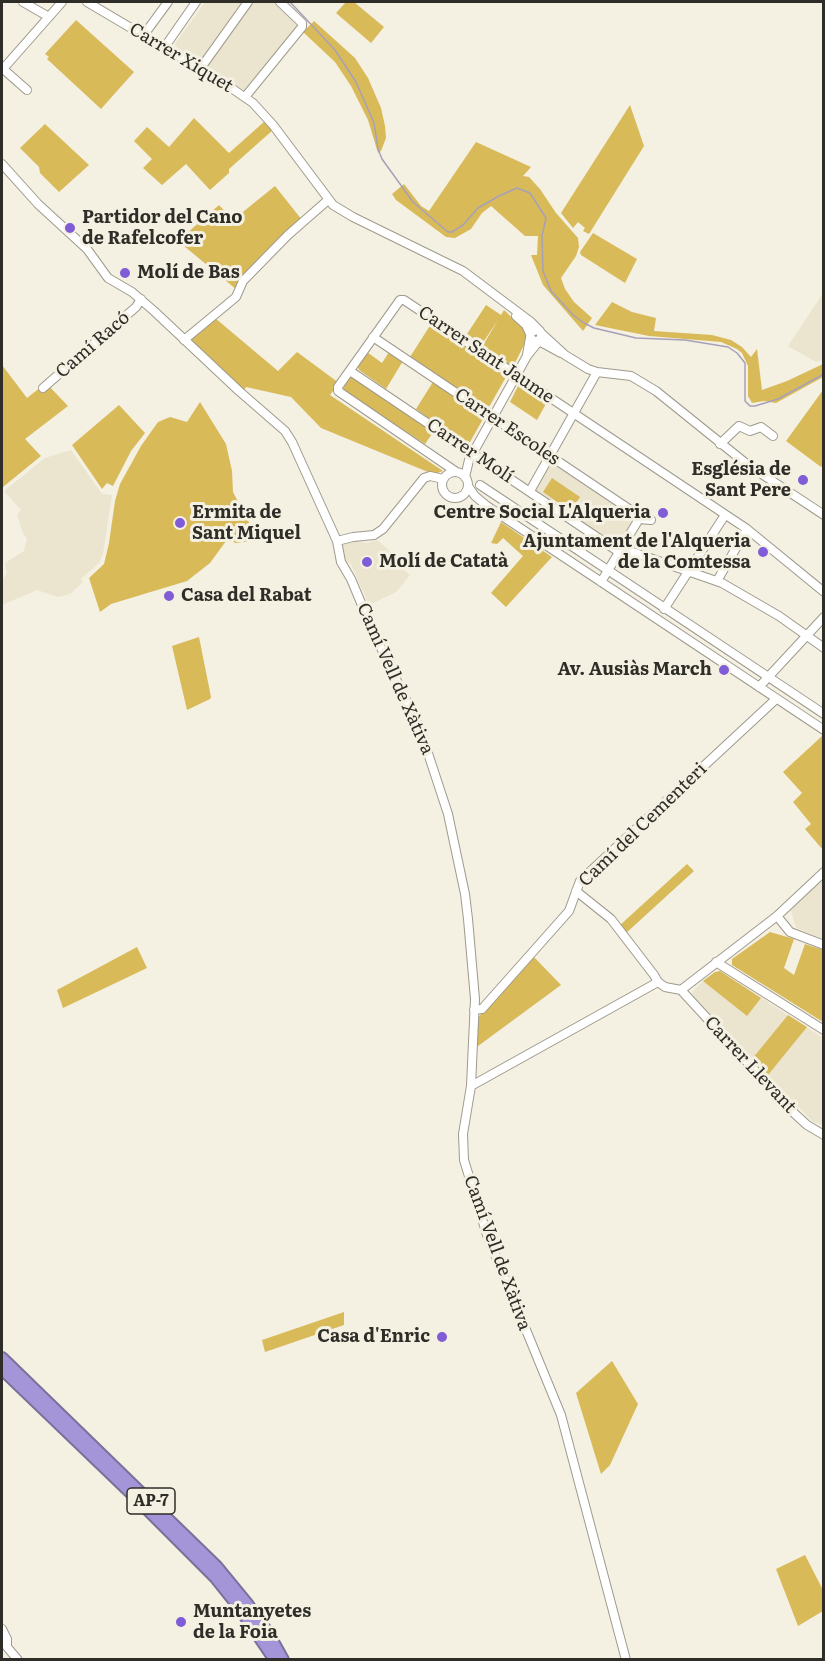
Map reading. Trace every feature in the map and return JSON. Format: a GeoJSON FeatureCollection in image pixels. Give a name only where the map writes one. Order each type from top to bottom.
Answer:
{"type":"FeatureCollection","features":[{"type":"Feature","properties":{"kind":"highway","name":"AP-7"},"geometry":{"type":"LineString","coordinates":[[2,1358],[216,1566],[248,1605],[283,1659]]}},
{"type":"Feature","properties":{"kind":"highway","name":"AP-7"},"geometry":{"type":"LineString","coordinates":[[2,1370],[208,1570],[239,1607],[275,1659]]}},
{"type":"Feature","properties":{"kind":"street"},"geometry":{"type":"LineString","coordinates":[[23,2],[49,17]]}},
{"type":"Feature","properties":{"kind":"street"},"geometry":{"type":"LineString","coordinates":[[27,90],[2,69],[62,2]]}},
{"type":"Feature","properties":{"kind":"street","name":"Carrer Xiquet"},"geometry":{"type":"LineString","coordinates":[[87,2],[245,97],[267,117],[328,200],[353,217],[463,271],[531,322],[537,336],[581,365],[597,372],[633,377],[670,401],[748,465],[824,515]]}},
{"type":"Feature","properties":{"kind":"street"},"geometry":{"type":"LineString","coordinates":[[143,36],[168,2]]}},
{"type":"Feature","properties":{"kind":"street"},"geometry":{"type":"LineString","coordinates":[[164,48],[196,2]]}},
{"type":"Feature","properties":{"kind":"street"},"geometry":{"type":"LineString","coordinates":[[174,33],[180,33],[202,2]]}},
{"type":"Feature","properties":{"kind":"street"},"geometry":{"type":"LineString","coordinates":[[200,69],[248,2]]}},
{"type":"Feature","properties":{"kind":"street"},"geometry":{"type":"LineString","coordinates":[[245,97],[302,27],[302,23],[280,2]]}},
{"type":"Feature","properties":{"kind":"street","name":"Camí Vell de Xàtiva"},"geometry":{"type":"LineString","coordinates":[[2,164],[38,204],[81,243],[108,278],[141,299],[285,431],[337,542],[341,562],[421,730],[443,797],[465,894],[474,987],[471,1086],[462,1147],[469,1179],[496,1257],[561,1416],[572,1449],[626,1659]]}},
{"type":"Feature","properties":{"kind":"street"},"geometry":{"type":"LineString","coordinates":[[184,340],[236,297],[243,281],[328,200]]}},
{"type":"Feature","properties":{"kind":"street","name":"Camí Racó"},"geometry":{"type":"LineString","coordinates":[[43,388],[136,308],[141,299]]}},
{"type":"Feature","properties":{"kind":"street","name":"Carrer Sant Jaume"},"geometry":{"type":"LineString","coordinates":[[373,337],[397,301],[404,300],[747,530],[824,592]]}},
{"type":"Feature","properties":{"kind":"street"},"geometry":{"type":"LineString","coordinates":[[487,506],[468,486],[465,477],[471,457],[537,336]]}},
{"type":"Feature","properties":{"kind":"street"},"geometry":{"type":"LineString","coordinates":[[373,337],[338,387],[340,394],[465,477]]}},
{"type":"Feature","properties":{"kind":"street","name":"Carrer Escoles"},"geometry":{"type":"LineString","coordinates":[[373,337],[635,513],[639,519]]}},
{"type":"Feature","properties":{"kind":"street","name":"Carrer Molí"},"geometry":{"type":"LineString","coordinates":[[350,371],[471,457],[530,491],[620,550],[717,581],[779,616],[824,648]]}},
{"type":"Feature","properties":{"kind":"street"},"geometry":{"type":"LineString","coordinates":[[530,491],[597,372]]}},
{"type":"Feature","properties":{"kind":"street"},"geometry":{"type":"LineString","coordinates":[[720,444],[739,426],[750,431],[763,428],[773,436]]}},
{"type":"Feature","properties":{"kind":"street"},"geometry":{"type":"LineString","coordinates":[[471,457],[443,479],[442,489],[446,495],[453,498],[463,495],[487,506],[824,730]]}},
{"type":"Feature","properties":{"kind":"street"},"geometry":{"type":"LineString","coordinates":[[337,542],[353,537],[374,535],[383,529],[424,478],[430,476],[443,479]]}},
{"type":"Feature","properties":{"kind":"street"},"geometry":{"type":"LineString","coordinates":[[480,485],[824,714]]}},
{"type":"Feature","properties":{"kind":"street"},"geometry":{"type":"LineString","coordinates":[[463,495],[468,486]]}},
{"type":"Feature","properties":{"kind":"street"},"geometry":{"type":"LineString","coordinates":[[664,609],[725,515]]}},
{"type":"Feature","properties":{"kind":"street"},"geometry":{"type":"LineString","coordinates":[[601,582],[639,519],[651,520]]}},
{"type":"Feature","properties":{"kind":"street"},"geometry":{"type":"LineString","coordinates":[[717,581],[747,530]]}},
{"type":"Feature","properties":{"kind":"street"},"geometry":{"type":"LineString","coordinates":[[759,687],[824,617]]}},
{"type":"Feature","properties":{"kind":"street","name":"Camí del Cementeri"},"geometry":{"type":"LineString","coordinates":[[474,1010],[482,1009],[569,911],[580,881],[776,699]]}},
{"type":"Feature","properties":{"kind":"street"},"geometry":{"type":"LineString","coordinates":[[576,891],[611,919],[657,982],[665,987],[681,990],[777,916],[823,873]]}},
{"type":"Feature","properties":{"kind":"street"},"geometry":{"type":"LineString","coordinates":[[777,916],[790,932],[824,945]]}},
{"type":"Feature","properties":{"kind":"street"},"geometry":{"type":"LineString","coordinates":[[716,962],[824,1030]]}},
{"type":"Feature","properties":{"kind":"street"},"geometry":{"type":"LineString","coordinates":[[471,1086],[657,982]]}},
{"type":"Feature","properties":{"kind":"street","name":"Carrer Llevant"},"geometry":{"type":"LineString","coordinates":[[681,990],[795,1114],[807,1125],[824,1135]]}},
{"type":"Feature","properties":{"kind":"street"},"geometry":{"type":"LineString","coordinates":[[2,1629],[7,1639],[7,1647],[18,1659]]}},
{"type":"Feature","properties":{"kind":"shaded area"},"geometry":{"type":"Polygon","coordinates":[[[205,2],[275,2],[299,25],[244,90],[176,49],[175,44],[205,2]]]}},
{"type":"Feature","properties":{"kind":"shaded area"},"geometry":{"type":"Polygon","coordinates":[[[346,2],[354,2],[384,27],[371,43],[336,13],[346,2]]]}},
{"type":"Feature","properties":{"kind":"shaded area"},"geometry":{"type":"Polygon","coordinates":[[[76,20],[134,72],[101,109],[47,59],[49,57],[45,54],[76,20]]]}},
{"type":"Feature","properties":{"kind":"shaded area"},"geometry":{"type":"Polygon","coordinates":[[[314,21],[355,58],[368,78],[381,108],[385,126],[386,138],[378,153],[368,120],[351,86],[335,62],[303,32],[314,21]]]}},
{"type":"Feature","properties":{"kind":"shaded area"},"geometry":{"type":"Polygon","coordinates":[[[630,105],[644,146],[589,234],[583,231],[585,228],[578,222],[573,228],[561,213],[630,105]]]}},
{"type":"Feature","properties":{"kind":"shaded area"},"geometry":{"type":"Polygon","coordinates":[[[194,118],[229,153],[265,121],[273,130],[229,169],[229,173],[210,190],[186,164],[162,185],[143,168],[152,159],[134,141],[147,127],[169,147],[194,118]]]}},
{"type":"Feature","properties":{"kind":"shaded area"},"geometry":{"type":"Polygon","coordinates":[[[45,124],[89,165],[59,192],[20,148],[45,124]]]}},
{"type":"Feature","properties":{"kind":"shaded area"},"geometry":{"type":"Polygon","coordinates":[[[476,142],[531,167],[523,176],[529,177],[540,189],[556,213],[578,238],[579,247],[576,256],[561,278],[574,302],[592,318],[583,331],[543,285],[531,255],[537,255],[538,236],[525,236],[491,206],[482,213],[471,229],[455,238],[446,237],[396,200],[392,194],[404,184],[421,206],[429,211],[476,142]]]}},
{"type":"Feature","properties":{"kind":"shaded area"},"geometry":{"type":"Polygon","coordinates":[[[275,186],[302,220],[237,290],[178,241],[219,205],[233,220],[275,186]]]}},
{"type":"Feature","properties":{"kind":"shaded area"},"geometry":{"type":"Polygon","coordinates":[[[593,233],[637,259],[625,283],[581,255],[580,252],[593,233]]]}},
{"type":"Feature","properties":{"kind":"shaded area"},"geometry":{"type":"Polygon","coordinates":[[[823,293],[823,360],[816,362],[788,346],[823,293]]]}},
{"type":"Feature","properties":{"kind":"shaded area"},"geometry":{"type":"Polygon","coordinates":[[[612,302],[632,312],[656,318],[654,331],[712,335],[731,340],[751,357],[757,349],[762,390],[823,364],[823,377],[776,403],[764,401],[752,403],[748,396],[748,366],[742,353],[737,349],[721,342],[649,336],[595,325],[612,302]]]}},
{"type":"Feature","properties":{"kind":"shaded area"},"geometry":{"type":"Polygon","coordinates":[[[486,305],[501,315],[504,310],[524,329],[525,343],[512,369],[482,347],[498,320],[482,344],[467,334],[486,305]]]}},
{"type":"Feature","properties":{"kind":"shaded area"},"geometry":{"type":"Polygon","coordinates":[[[215,318],[278,371],[297,352],[339,383],[330,395],[443,471],[435,474],[428,472],[321,428],[291,397],[246,387],[243,392],[190,340],[194,334],[215,318]]]}},
{"type":"Feature","properties":{"kind":"shaded area"},"geometry":{"type":"Polygon","coordinates":[[[431,324],[505,374],[506,377],[489,407],[486,408],[410,357],[431,324]]]}},
{"type":"Feature","properties":{"kind":"shaded area"},"geometry":{"type":"Polygon","coordinates":[[[367,352],[382,363],[389,352],[403,361],[386,389],[359,370],[358,367],[367,352]]]}},
{"type":"Feature","properties":{"kind":"shaded area"},"geometry":{"type":"Polygon","coordinates":[[[2,365],[27,398],[46,383],[68,406],[25,439],[41,456],[3,487],[2,365]]]}},
{"type":"Feature","properties":{"kind":"shaded area"},"geometry":{"type":"Polygon","coordinates":[[[353,376],[434,431],[425,444],[344,391],[350,377],[353,376]]]}},
{"type":"Feature","properties":{"kind":"shaded area"},"geometry":{"type":"Polygon","coordinates":[[[433,382],[482,415],[483,419],[470,442],[465,444],[416,409],[433,382]]]}},
{"type":"Feature","properties":{"kind":"shaded area"},"geometry":{"type":"Polygon","coordinates":[[[522,385],[547,402],[537,420],[510,402],[518,386],[522,385]]]}},
{"type":"Feature","properties":{"kind":"shaded area"},"geometry":{"type":"Polygon","coordinates":[[[823,390],[824,463],[821,467],[786,441],[823,390]]]}},
{"type":"Feature","properties":{"kind":"shaded area"},"geometry":{"type":"Polygon","coordinates":[[[200,402],[226,444],[232,471],[233,492],[258,540],[235,543],[229,537],[210,563],[187,581],[111,604],[100,612],[89,578],[104,564],[120,484],[141,446],[158,422],[170,417],[187,422],[200,402]]]}},
{"type":"Feature","properties":{"kind":"shaded area"},"geometry":{"type":"Polygon","coordinates":[[[119,405],[145,433],[131,451],[113,486],[107,483],[102,489],[72,445],[119,405]]]}},
{"type":"Feature","properties":{"kind":"shaded area"},"geometry":{"type":"Polygon","coordinates":[[[71,450],[102,494],[112,495],[103,554],[99,563],[81,579],[83,582],[70,594],[58,597],[37,590],[2,605],[2,580],[7,573],[5,563],[24,551],[27,539],[17,514],[21,510],[4,491],[45,458],[71,450]]]}},
{"type":"Feature","properties":{"kind":"shaded area"},"geometry":{"type":"Polygon","coordinates":[[[549,464],[553,464],[631,515],[633,524],[620,543],[614,543],[537,492],[536,488],[549,464]]]}},
{"type":"Feature","properties":{"kind":"shaded area"},"geometry":{"type":"Polygon","coordinates":[[[552,478],[580,497],[570,511],[543,492],[552,478]]]}},
{"type":"Feature","properties":{"kind":"shaded area"},"geometry":{"type":"Polygon","coordinates":[[[501,522],[552,557],[506,607],[491,593],[523,556],[503,538],[497,544],[491,543],[501,522]]]}},
{"type":"Feature","properties":{"kind":"shaded area"},"geometry":{"type":"Polygon","coordinates":[[[351,540],[368,543],[377,540],[397,557],[394,561],[410,575],[396,592],[369,605],[350,562],[345,564],[342,555],[342,544],[351,540]]]}},
{"type":"Feature","properties":{"kind":"shaded area"},"geometry":{"type":"Polygon","coordinates":[[[199,637],[211,697],[187,710],[172,646],[199,637]]]}},
{"type":"Feature","properties":{"kind":"shaded area"},"geometry":{"type":"Polygon","coordinates":[[[822,736],[824,737],[823,850],[805,829],[811,824],[793,802],[802,793],[783,772],[822,736]]]}},
{"type":"Feature","properties":{"kind":"shaded area"},"geometry":{"type":"Polygon","coordinates":[[[687,864],[694,871],[625,934],[619,926],[687,864]]]}},
{"type":"Feature","properties":{"kind":"shaded area"},"geometry":{"type":"Polygon","coordinates":[[[819,882],[823,882],[823,939],[796,928],[791,910],[819,882]]]}},
{"type":"Feature","properties":{"kind":"shaded area"},"geometry":{"type":"Polygon","coordinates":[[[770,932],[794,939],[784,968],[794,975],[805,944],[823,950],[823,1022],[732,965],[732,959],[770,932]]]}},
{"type":"Feature","properties":{"kind":"shaded area"},"geometry":{"type":"Polygon","coordinates":[[[137,947],[147,968],[63,1008],[57,990],[137,947]]]}},
{"type":"Feature","properties":{"kind":"shaded area"},"geometry":{"type":"Polygon","coordinates":[[[532,955],[561,985],[474,1049],[475,1021],[532,955]]]}},
{"type":"Feature","properties":{"kind":"shaded area"},"geometry":{"type":"Polygon","coordinates":[[[720,971],[823,1038],[823,1125],[813,1122],[692,996],[693,991],[703,981],[720,971]]]}},
{"type":"Feature","properties":{"kind":"shaded area"},"geometry":{"type":"Polygon","coordinates":[[[720,971],[761,998],[747,1016],[703,981],[720,971]]]}},
{"type":"Feature","properties":{"kind":"shaded area"},"geometry":{"type":"Polygon","coordinates":[[[788,1015],[807,1027],[768,1075],[752,1059],[788,1015]]]}},
{"type":"Feature","properties":{"kind":"shaded area"},"geometry":{"type":"Polygon","coordinates":[[[344,1312],[344,1325],[265,1352],[262,1340],[344,1312]]]}},
{"type":"Feature","properties":{"kind":"shaded area"},"geometry":{"type":"Polygon","coordinates":[[[612,1361],[638,1404],[610,1465],[601,1474],[576,1393],[612,1361]]]}},
{"type":"Feature","properties":{"kind":"shaded area"},"geometry":{"type":"Polygon","coordinates":[[[805,1555],[823,1590],[823,1611],[798,1626],[776,1569],[805,1555]]]}},
{"type":"Feature","properties":{"kind":"waterway"},"geometry":{"type":"LineString","coordinates":[[290,2],[335,50],[356,82],[374,123],[382,159],[413,202],[448,232],[463,225],[478,208],[517,188],[530,193],[546,218],[542,236],[543,271],[551,291],[573,315],[584,323],[594,328],[636,338],[685,340],[728,347],[745,363],[745,401],[750,406],[778,399],[824,374]]}},
{"type":"Feature","properties":{"kind":"place","name":"Partidor del Cano de Rafelcofer"},"geometry":{"type":"Point","coordinates":[70,228]}},
{"type":"Feature","properties":{"kind":"place","name":"Molí de Bas"},"geometry":{"type":"Point","coordinates":[125,273]}},
{"type":"Feature","properties":{"kind":"place","name":"Església de Sant Pere"},"geometry":{"type":"Point","coordinates":[803,480]}},
{"type":"Feature","properties":{"kind":"place","name":"Centre Social L'Alqueria"},"geometry":{"type":"Point","coordinates":[663,513]}},
{"type":"Feature","properties":{"kind":"place","name":"Ermita de Sant Miquel"},"geometry":{"type":"Point","coordinates":[180,523]}},
{"type":"Feature","properties":{"kind":"place","name":"Ajuntament de l'Alqueria de la Comtessa"},"geometry":{"type":"Point","coordinates":[763,552]}},
{"type":"Feature","properties":{"kind":"place","name":"Molí de Catatà"},"geometry":{"type":"Point","coordinates":[367,562]}},
{"type":"Feature","properties":{"kind":"place","name":"Casa del Rabat"},"geometry":{"type":"Point","coordinates":[169,596]}},
{"type":"Feature","properties":{"kind":"place","name":"Av. Ausiàs March"},"geometry":{"type":"Point","coordinates":[724,670]}},
{"type":"Feature","properties":{"kind":"place","name":"Casa d'Enric"},"geometry":{"type":"Point","coordinates":[442,1337]}},
{"type":"Feature","properties":{"kind":"place","name":"Muntanyetes de la Foia"},"geometry":{"type":"Point","coordinates":[181,1622]}}]}
